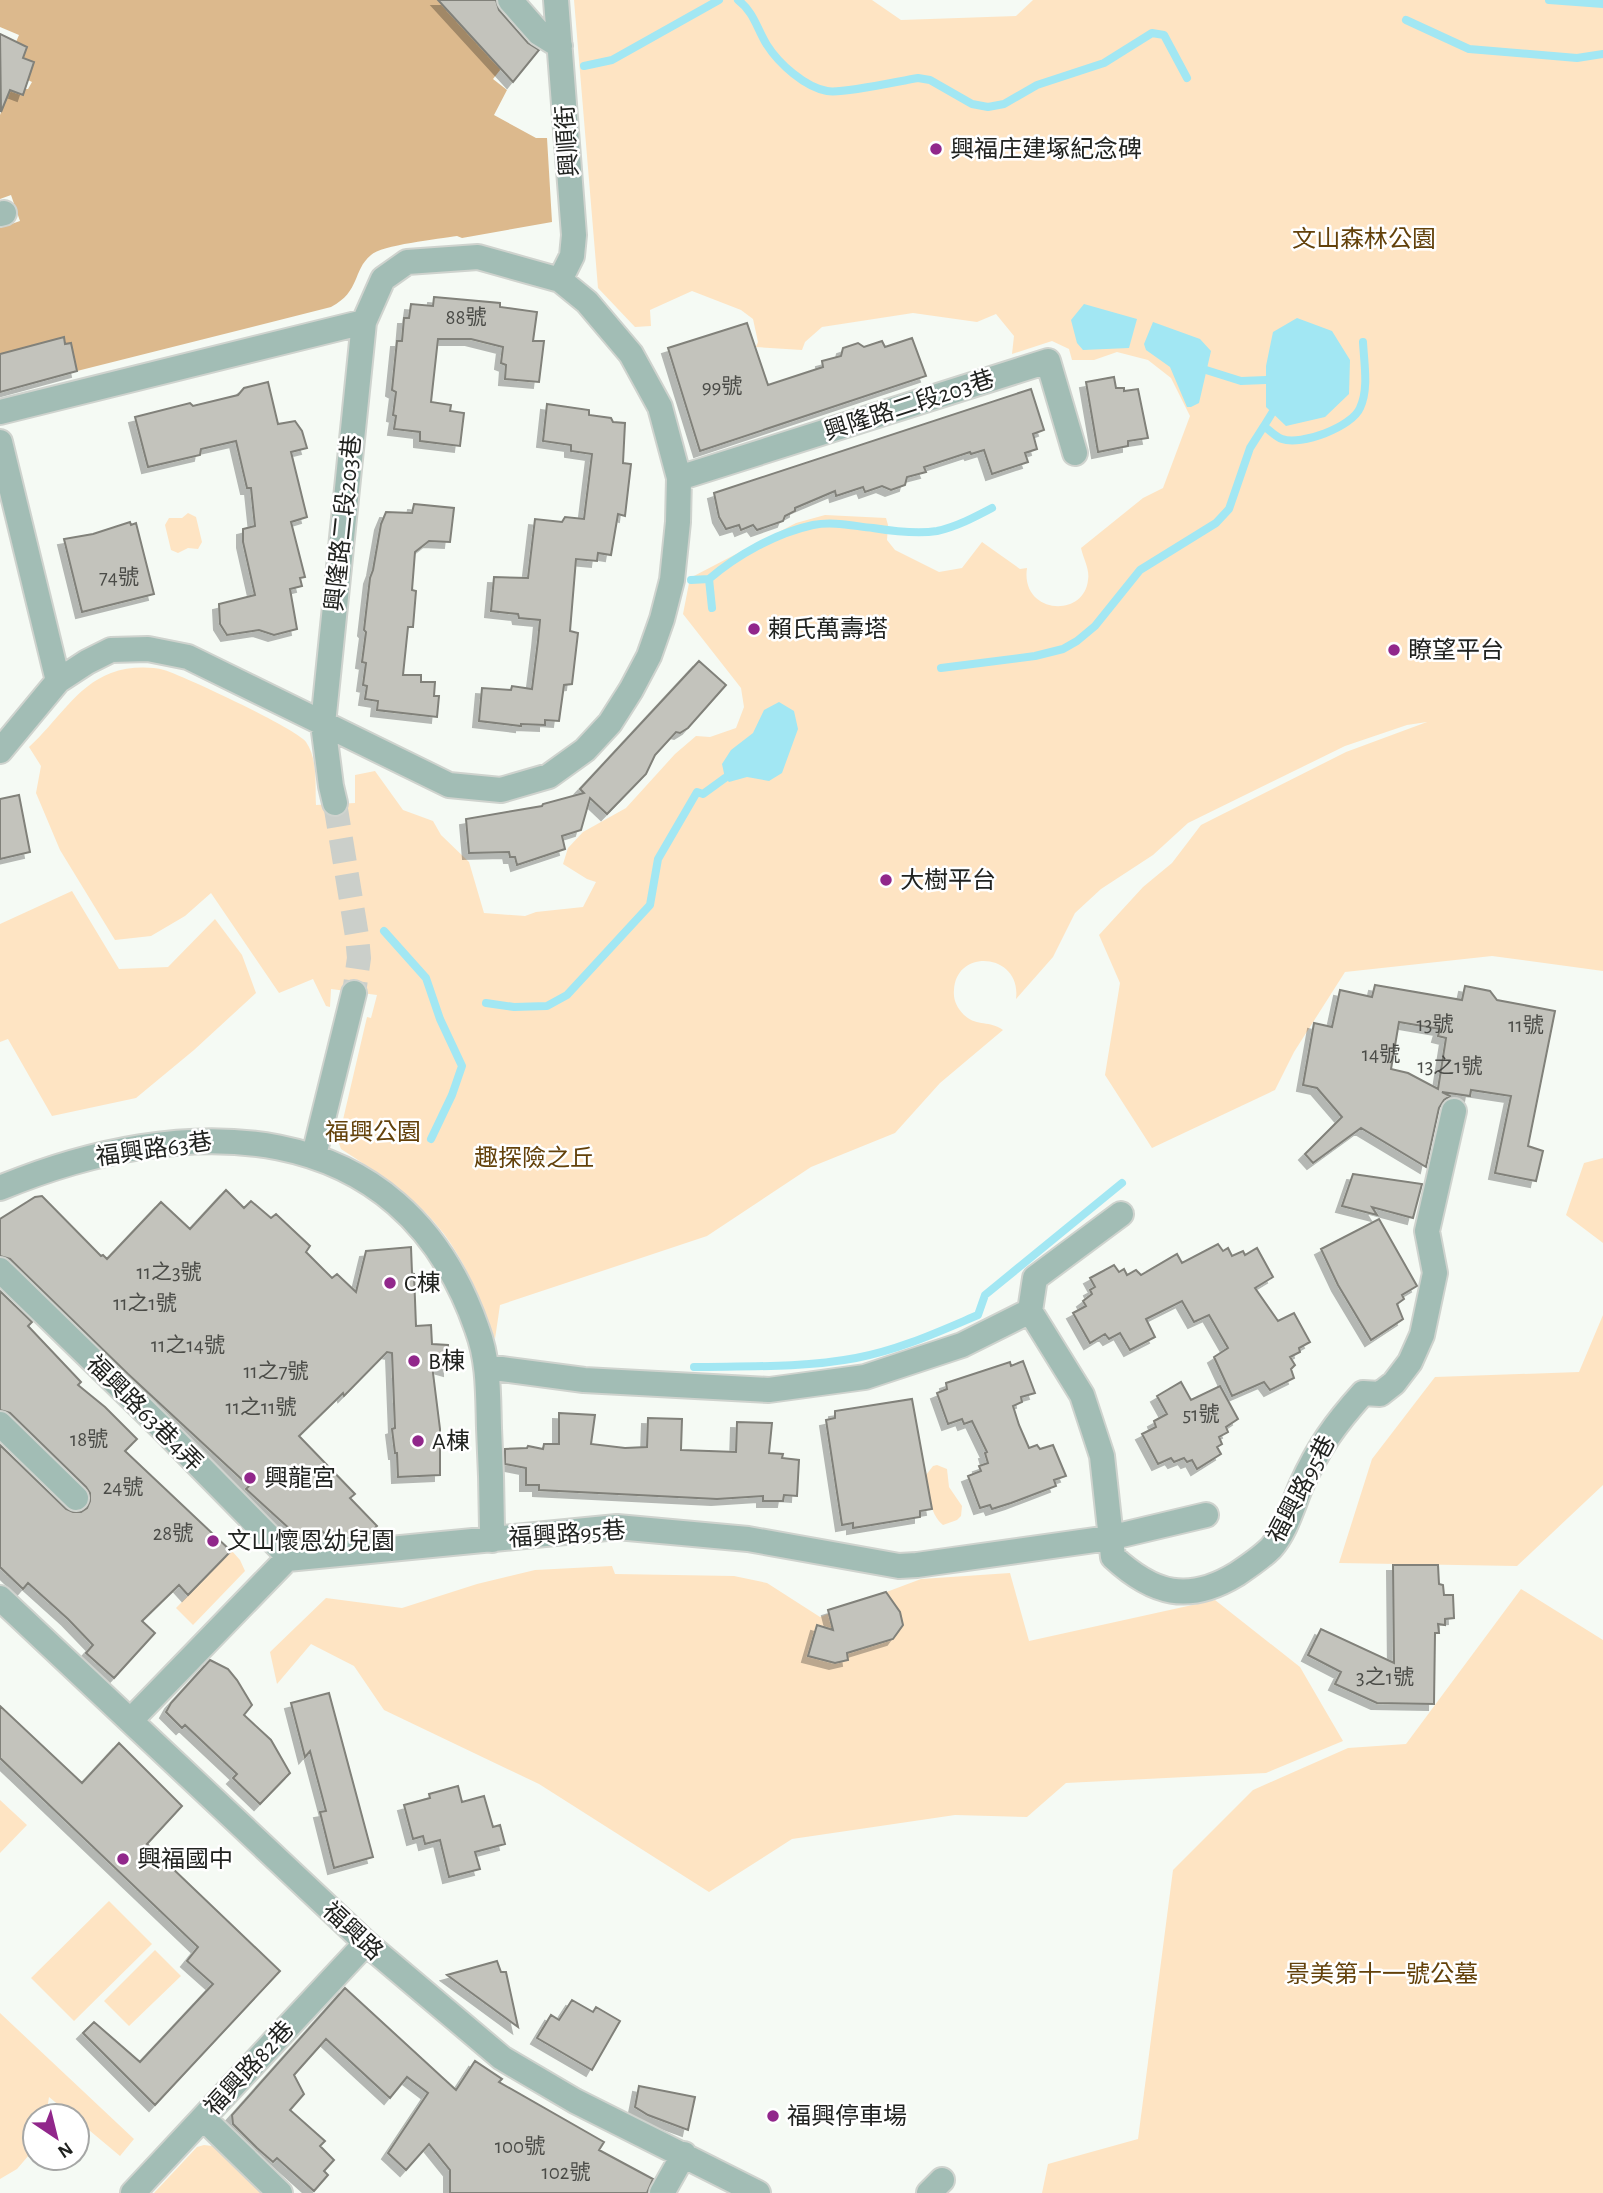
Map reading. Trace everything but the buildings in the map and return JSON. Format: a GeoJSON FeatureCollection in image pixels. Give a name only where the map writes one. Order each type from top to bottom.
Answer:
{"type":"FeatureCollection","features":[{"type":"Feature","properties":{"kind":"street"},"geometry":{"type":"LineString","coordinates":[[510,0],[539,33],[560,46]]}},
{"type":"Feature","properties":{"kind":"street","name":"興順街"},"geometry":{"type":"LineString","coordinates":[[556,0],[574,235],[572,256],[560,280]]}},
{"type":"Feature","properties":{"kind":"street","name":"興隆路二段203巷"},"geometry":{"type":"LineString","coordinates":[[0,751],[58,681],[111,650],[148,649],[188,657],[268,694],[323,724],[449,785],[501,790],[549,776],[585,750],[610,723],[631,690],[649,656],[663,619],[672,580],[678,522],[678,478],[660,407],[631,354],[587,302],[560,280],[478,257],[407,262],[383,279],[364,321],[323,724]]}},
{"type":"Feature","properties":{"kind":"street"},"geometry":{"type":"LineString","coordinates":[[0,412],[364,321]]}},
{"type":"Feature","properties":{"kind":"street","name":"興隆路二段203巷"},"geometry":{"type":"LineString","coordinates":[[678,478],[1048,361],[1075,453]]}},
{"type":"Feature","properties":{"kind":"street"},"geometry":{"type":"LineString","coordinates":[[0,442],[58,681]]}},
{"type":"Feature","properties":{"kind":"street"},"geometry":{"type":"LineString","coordinates":[[323,724],[335,803]]}},
{"type":"Feature","properties":{"kind":"street"},"geometry":{"type":"LineString","coordinates":[[314,1155],[354,993]]}},
{"type":"Feature","properties":{"kind":"street","name":"福興路95巷"},"geometry":{"type":"LineString","coordinates":[[1030,1311],[1082,1395],[1102,1456],[1113,1557],[1134,1576],[1164,1590],[1196,1592],[1230,1578],[1272,1547],[1286,1523],[1322,1442],[1363,1394],[1380,1394],[1395,1383],[1410,1362],[1422,1335],[1435,1273],[1427,1231],[1454,1111]]}},
{"type":"Feature","properties":{"kind":"street","name":"福興路63巷"},"geometry":{"type":"LineString","coordinates":[[0,1188],[77,1160],[169,1142],[218,1140],[270,1145],[314,1155],[380,1191],[411,1214],[434,1244],[465,1298],[478,1330],[487,1367],[492,1540]]}},
{"type":"Feature","properties":{"kind":"street"},"geometry":{"type":"LineString","coordinates":[[487,1367],[584,1380],[769,1390],[865,1377],[962,1346],[1030,1311],[1035,1278],[1121,1214]]}},
{"type":"Feature","properties":{"kind":"street","name":"福興路63巷4弄"},"geometry":{"type":"LineString","coordinates":[[0,1270],[171,1437],[283,1551],[287,1559]]}},
{"type":"Feature","properties":{"kind":"street"},"geometry":{"type":"LineString","coordinates":[[0,1424],[76,1498]]}},
{"type":"Feature","properties":{"kind":"street","name":"福興路95巷"},"geometry":{"type":"LineString","coordinates":[[287,1559],[617,1527],[748,1539],[899,1566],[1109,1538],[1206,1515]]}},
{"type":"Feature","properties":{"kind":"street"},"geometry":{"type":"LineString","coordinates":[[131,1720],[287,1559]]}},
{"type":"Feature","properties":{"kind":"street","name":"福興路"},"geometry":{"type":"LineString","coordinates":[[0,1598],[366,1943],[502,2058],[575,2101],[758,2193]]}},
{"type":"Feature","properties":{"kind":"street","name":"福興路82巷"},"geometry":{"type":"LineString","coordinates":[[133,2193],[366,1943]]}},
{"type":"Feature","properties":{"kind":"street"},"geometry":{"type":"LineString","coordinates":[[202,2118],[280,2193]]}},
{"type":"Feature","properties":{"kind":"street"},"geometry":{"type":"LineString","coordinates":[[662,2193],[684,2154]]}},
{"type":"Feature","properties":{"kind":"green space","name":"文山森林公園"},"geometry":{"type":"Polygon","coordinates":[[[574,0],[872,0],[901,20],[1016,16],[1033,0],[1603,0],[1603,971],[1492,956],[1345,972],[1294,1052],[1275,1090],[1152,1148],[1105,1075],[1120,983],[1099,935],[1143,887],[1172,863],[1201,825],[1346,752],[1427,722],[1407,725],[1345,746],[1188,823],[1153,855],[1101,889],[1075,913],[1053,957],[1016,999],[1015,984],[1009,972],[1000,965],[988,961],[965,967],[957,976],[954,990],[957,1007],[969,1019],[1003,1030],[940,1083],[895,1133],[811,1167],[707,1236],[500,1305],[495,1339],[467,1271],[444,1234],[422,1209],[383,1177],[341,1149],[338,1141],[367,1017],[371,1018],[377,995],[331,989],[330,1007],[326,1006],[313,979],[279,993],[211,893],[185,916],[151,936],[115,940],[60,850],[36,793],[41,766],[29,747],[77,696],[99,679],[131,668],[164,670],[262,715],[306,742],[314,764],[316,805],[355,803],[355,775],[375,771],[403,810],[433,821],[441,835],[469,862],[484,913],[525,916],[536,912],[583,907],[596,882],[563,864],[568,848],[583,832],[626,808],[675,754],[696,736],[710,737],[736,728],[744,707],[741,688],[683,614],[690,578],[796,523],[825,515],[886,518],[887,540],[895,550],[939,572],[962,568],[982,542],[1020,569],[1027,568],[1027,583],[1033,595],[1042,602],[1053,606],[1065,605],[1076,601],[1084,593],[1088,580],[1081,548],[1143,498],[1163,488],[1190,416],[1171,378],[1148,360],[1117,352],[1094,360],[1072,360],[1069,349],[1052,341],[1012,354],[1014,336],[996,314],[977,322],[913,313],[822,327],[805,342],[802,350],[756,347],[758,342],[753,319],[741,310],[692,291],[650,310],[651,326],[635,327],[598,288],[574,0]]]}},
{"type":"Feature","properties":{"kind":"green space"},"geometry":{"type":"Polygon","coordinates":[[[188,513],[196,517],[202,542],[198,549],[188,548],[178,553],[171,550],[165,525],[169,518],[182,518],[188,513]]]}},
{"type":"Feature","properties":{"kind":"green space"},"geometry":{"type":"Polygon","coordinates":[[[72,891],[119,969],[168,967],[215,919],[242,955],[256,993],[136,1098],[52,1116],[8,1039],[0,1042],[0,924],[72,891]]]}},
{"type":"Feature","properties":{"kind":"green space"},"geometry":{"type":"Polygon","coordinates":[[[1603,1158],[1603,1243],[1566,1215],[1584,1163],[1603,1158]]]}},
{"type":"Feature","properties":{"kind":"green space"},"geometry":{"type":"Polygon","coordinates":[[[1603,1315],[1603,1485],[1517,1566],[1339,1563],[1372,1459],[1435,1377],[1579,1372],[1603,1315]]]}},
{"type":"Feature","properties":{"kind":"green space"},"geometry":{"type":"Polygon","coordinates":[[[937,1465],[947,1469],[949,1487],[962,1506],[961,1516],[957,1520],[943,1525],[932,1509],[926,1475],[937,1465]]]}},
{"type":"Feature","properties":{"kind":"green space"},"geometry":{"type":"Polygon","coordinates":[[[232,1551],[245,1571],[193,1625],[176,1608],[232,1551]]]}},
{"type":"Feature","properties":{"kind":"green space"},"geometry":{"type":"Polygon","coordinates":[[[612,1566],[615,1574],[734,1576],[767,1583],[820,1617],[921,1579],[1010,1573],[1029,1641],[1215,1600],[1300,1667],[1343,1741],[1266,1773],[1066,1783],[1027,1817],[955,1815],[792,1839],[709,1892],[539,1784],[384,1710],[354,1666],[311,1644],[277,1684],[270,1652],[326,1598],[402,1608],[477,1584],[535,1570],[612,1566]]]}},
{"type":"Feature","properties":{"kind":"green space","name":"景美第十一號公墓"},"geometry":{"type":"Polygon","coordinates":[[[1521,1589],[1603,1640],[1603,2193],[1042,2193],[1048,2164],[1138,2139],[1173,1870],[1253,1790],[1348,1748],[1406,1744],[1521,1589]]]}},
{"type":"Feature","properties":{"kind":"green space"},"geometry":{"type":"Polygon","coordinates":[[[0,1800],[27,1825],[0,1853],[0,1800]]]}},
{"type":"Feature","properties":{"kind":"green space"},"geometry":{"type":"Polygon","coordinates":[[[109,1901],[152,1944],[74,2021],[31,1978],[109,1901]]]}},
{"type":"Feature","properties":{"kind":"green space"},"geometry":{"type":"Polygon","coordinates":[[[155,1950],[181,1976],[129,2026],[104,2001],[155,1950]]]}},
{"type":"Feature","properties":{"kind":"green space"},"geometry":{"type":"Polygon","coordinates":[[[0,2013],[134,2139],[120,2156],[91,2132],[91,2102],[55,2102],[49,2097],[48,2102],[21,2102],[21,2164],[0,2179],[0,2013]]]}},
{"type":"Feature","properties":{"kind":"green space"},"geometry":{"type":"Polygon","coordinates":[[[212,2146],[267,2193],[154,2193],[197,2147],[212,2146]]]}},
{"type":"Feature","properties":{"kind":"shaded area"},"geometry":{"type":"Polygon","coordinates":[[[0,0],[438,0],[495,63],[508,60],[493,79],[507,90],[494,115],[536,138],[547,138],[552,222],[386,248],[377,251],[365,261],[352,288],[341,301],[331,307],[77,371],[70,343],[0,354],[0,228],[20,221],[11,195],[0,199],[0,115],[9,89],[22,95],[25,89],[28,89],[32,82],[28,80],[34,62],[23,58],[27,47],[16,42],[19,35],[0,27],[0,0]]]}},
{"type":"Feature","properties":{"kind":"water"},"geometry":{"type":"Polygon","coordinates":[[[1084,304],[1137,319],[1129,348],[1083,350],[1077,343],[1071,320],[1084,304]]]}},
{"type":"Feature","properties":{"kind":"water"},"geometry":{"type":"Polygon","coordinates":[[[1297,318],[1332,331],[1350,360],[1349,394],[1325,417],[1286,426],[1266,407],[1266,366],[1273,332],[1297,318]]]}},
{"type":"Feature","properties":{"kind":"water"},"geometry":{"type":"Polygon","coordinates":[[[1153,322],[1200,339],[1211,351],[1199,403],[1187,407],[1170,367],[1146,350],[1144,344],[1153,322]]]}},
{"type":"Feature","properties":{"kind":"water"},"geometry":{"type":"Polygon","coordinates":[[[779,702],[794,711],[798,729],[782,773],[769,781],[747,777],[729,782],[725,778],[722,764],[731,750],[753,733],[764,710],[779,702]]]}},
{"type":"Feature","properties":{"kind":"waterway"},"geometry":{"type":"LineString","coordinates":[[584,66],[612,60],[719,0]]}},
{"type":"Feature","properties":{"kind":"waterway"},"geometry":{"type":"LineString","coordinates":[[738,0],[752,15],[778,60],[802,80],[827,91],[857,89],[918,78],[930,80],[972,104],[988,107],[1004,104],[1037,85],[1104,63],[1152,33],[1164,35],[1187,78]]}},
{"type":"Feature","properties":{"kind":"waterway"},"geometry":{"type":"LineString","coordinates":[[1549,0],[1603,4]]}},
{"type":"Feature","properties":{"kind":"waterway"},"geometry":{"type":"LineString","coordinates":[[1406,20],[1469,49],[1577,58],[1603,54]]}},
{"type":"Feature","properties":{"kind":"waterway"},"geometry":{"type":"LineString","coordinates":[[1272,413],[1264,426],[1280,438],[1290,440],[1313,437],[1347,422],[1355,415],[1363,401],[1363,342]]}},
{"type":"Feature","properties":{"kind":"waterway"},"geometry":{"type":"LineString","coordinates":[[1206,370],[1241,381],[1266,380]]}},
{"type":"Feature","properties":{"kind":"waterway"},"geometry":{"type":"LineString","coordinates":[[941,668],[1035,656],[1063,649],[1077,641],[1095,626],[1140,570],[1216,523],[1229,509],[1250,448],[1264,426]]}},
{"type":"Feature","properties":{"kind":"waterway"},"geometry":{"type":"LineString","coordinates":[[709,579],[758,546],[785,533],[813,525],[836,524],[930,532],[958,524],[992,508]]}},
{"type":"Feature","properties":{"kind":"waterway"},"geometry":{"type":"LineString","coordinates":[[691,580],[709,579],[712,608]]}},
{"type":"Feature","properties":{"kind":"waterway"},"geometry":{"type":"LineString","coordinates":[[486,1003],[514,1007],[547,1006],[567,995],[650,905],[658,859],[697,792],[703,794],[725,778]]}},
{"type":"Feature","properties":{"kind":"waterway"},"geometry":{"type":"LineString","coordinates":[[384,931],[426,978],[440,1019],[462,1066],[452,1095],[431,1139]]}},
{"type":"Feature","properties":{"kind":"waterway"},"geometry":{"type":"LineString","coordinates":[[694,1367],[795,1365],[856,1358],[903,1345],[978,1315],[985,1295],[1122,1183]]}},
{"type":"Feature","properties":{"kind":"tunnel"},"geometry":{"type":"LineString","coordinates":[[335,803],[357,936],[359,958],[354,993]]}},
{"type":"Feature","properties":{"kind":"place","name":"興福庄建塚紀念碑"},"geometry":{"type":"Point","coordinates":[936,149]}},
{"type":"Feature","properties":{"kind":"place","name":"賴氏萬壽塔"},"geometry":{"type":"Point","coordinates":[754,629]}},
{"type":"Feature","properties":{"kind":"place","name":"瞭望平台"},"geometry":{"type":"Point","coordinates":[1394,650]}},
{"type":"Feature","properties":{"kind":"place","name":"大樹平台"},"geometry":{"type":"Point","coordinates":[886,880]}},
{"type":"Feature","properties":{"kind":"place","name":"C棟"},"geometry":{"type":"Point","coordinates":[390,1283]}},
{"type":"Feature","properties":{"kind":"place","name":"B棟"},"geometry":{"type":"Point","coordinates":[414,1361]}},
{"type":"Feature","properties":{"kind":"place","name":"A棟"},"geometry":{"type":"Point","coordinates":[418,1441]}},
{"type":"Feature","properties":{"kind":"place","name":"興龍宮"},"geometry":{"type":"Point","coordinates":[250,1478]}},
{"type":"Feature","properties":{"kind":"place","name":"文山懷恩幼兒園"},"geometry":{"type":"Point","coordinates":[213,1541]}},
{"type":"Feature","properties":{"kind":"place","name":"興福國中"},"geometry":{"type":"Point","coordinates":[123,1859]}},
{"type":"Feature","properties":{"kind":"place","name":"福興停車場"},"geometry":{"type":"Point","coordinates":[773,2116]}},
{"type":"Feature","properties":{"kind":"park label","name":"福興公園"},"geometry":{"type":"Point","coordinates":[373,1132]}},
{"type":"Feature","properties":{"kind":"park label","name":"趣探險之丘"},"geometry":{"type":"Point","coordinates":[534,1158]}}]}
